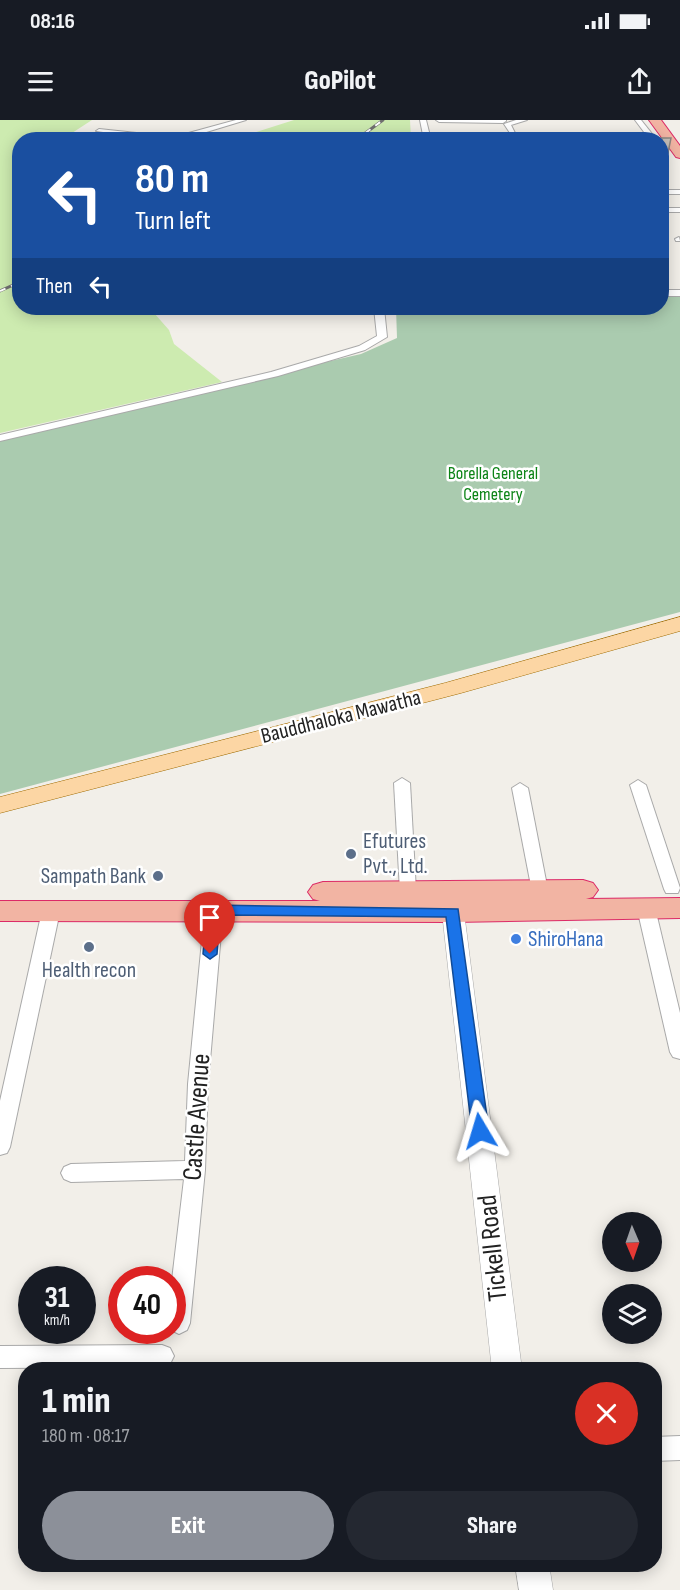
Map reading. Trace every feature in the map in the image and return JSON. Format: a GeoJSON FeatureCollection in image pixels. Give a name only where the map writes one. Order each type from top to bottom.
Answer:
{"type":"FeatureCollection","features":[{"type":"Feature","properties":{"kind":"highway"},"geometry":{"type":"LineString","coordinates":[[0,892],[540,891],[677,895]]}},
{"type":"Feature","properties":{"kind":"highway"},"geometry":{"type":"LineString","coordinates":[[0,911],[453,912],[646,908],[677,895]]}},
{"type":"Feature","properties":{"kind":"main road","name":"Bauddhaloka Mawatha"},"geometry":{"type":"LineString","coordinates":[[0,805],[453,688],[680,624]]}},
{"type":"Feature","properties":{"kind":"street"},"geometry":{"type":"LineString","coordinates":[[199,132],[243,120]]}},
{"type":"Feature","properties":{"kind":"street"},"geometry":{"type":"LineString","coordinates":[[439,120],[503,122],[524,120]]}},
{"type":"Feature","properties":{"kind":"street"},"geometry":{"type":"LineString","coordinates":[[638,120],[648,132]]}},
{"type":"Feature","properties":{"kind":"street"},"geometry":{"type":"LineString","coordinates":[[185,128],[214,128]]}},
{"type":"Feature","properties":{"kind":"street"},"geometry":{"type":"LineString","coordinates":[[99,131],[108,132]]}},
{"type":"Feature","properties":{"kind":"street"},"geometry":{"type":"LineString","coordinates":[[0,438],[274,374],[362,348],[382,337],[380,315]]}},
{"type":"Feature","properties":{"kind":"street"},"geometry":{"type":"LineString","coordinates":[[402,783],[408,891]]}},
{"type":"Feature","properties":{"kind":"street"},"geometry":{"type":"LineString","coordinates":[[638,784],[677,895]]}},
{"type":"Feature","properties":{"kind":"street"},"geometry":{"type":"LineString","coordinates":[[520,788],[540,891]]}},
{"type":"Feature","properties":{"kind":"street"},"geometry":{"type":"LineString","coordinates":[[646,908],[680,1052]]}},
{"type":"Feature","properties":{"kind":"street","name":"Castle Avenue"},"geometry":{"type":"LineString","coordinates":[[185,1266],[195,1170],[198,1084],[214,910]]}},
{"type":"Feature","properties":{"kind":"street"},"geometry":{"type":"LineString","coordinates":[[0,1147],[51,911]]}},
{"type":"Feature","properties":{"kind":"street","name":"Tickell Road"},"geometry":{"type":"LineString","coordinates":[[453,912],[506,1362]]}},
{"type":"Feature","properties":{"kind":"street"},"geometry":{"type":"LineString","coordinates":[[71,1173],[195,1170]]}},
{"type":"Feature","properties":{"kind":"street"},"geometry":{"type":"LineString","coordinates":[[0,1357],[162,1356]]}},
{"type":"Feature","properties":{"kind":"street"},"geometry":{"type":"LineString","coordinates":[[662,1449],[680,1448]]}},
{"type":"Feature","properties":{"kind":"street"},"geometry":{"type":"LineString","coordinates":[[533,1572],[536,1590]]}},
{"type":"Feature","properties":{"kind":"green space"},"geometry":{"type":"Polygon","coordinates":[[[0,120],[92,120],[74,132],[12,132],[12,315],[156,315],[169,330],[174,344],[222,382],[0,433],[0,120]]]}},
{"type":"Feature","properties":{"kind":"green space"},"geometry":{"type":"Polygon","coordinates":[[[294,120],[410,120],[411,132],[256,132],[294,120]]]}},
{"type":"Feature","properties":{"kind":"green space","name":"Borella General Cemetery"},"geometry":{"type":"Polygon","coordinates":[[[669,297],[680,297],[680,612],[0,794],[0,437],[361,354],[397,338],[396,315],[669,315],[669,297]]]}},
{"type":"Feature","properties":{"kind":"railway"},"geometry":{"type":"LineString","coordinates":[[367,132],[383,120]]}},
{"type":"Feature","properties":{"kind":"railway"},"geometry":{"type":"LineString","coordinates":[[0,291],[12,286]]}},
{"type":"Feature","properties":{"kind":"place","name":"Efutures Pvt., Ltd."},"geometry":{"type":"Point","coordinates":[351,854]}},
{"type":"Feature","properties":{"kind":"place","name":"Sampath Bank"},"geometry":{"type":"Point","coordinates":[158,876]}},
{"type":"Feature","properties":{"kind":"place","name":"ShiroHana"},"geometry":{"type":"Point","coordinates":[516,939]}},
{"type":"Feature","properties":{"kind":"place","name":"Health recon"},"geometry":{"type":"Point","coordinates":[89,947]}},
{"type":"Feature","properties":{"kind":"route"},"geometry":{"type":"LineString","coordinates":[[210,954],[214,910],[453,912],[480,1131]]}}]}
